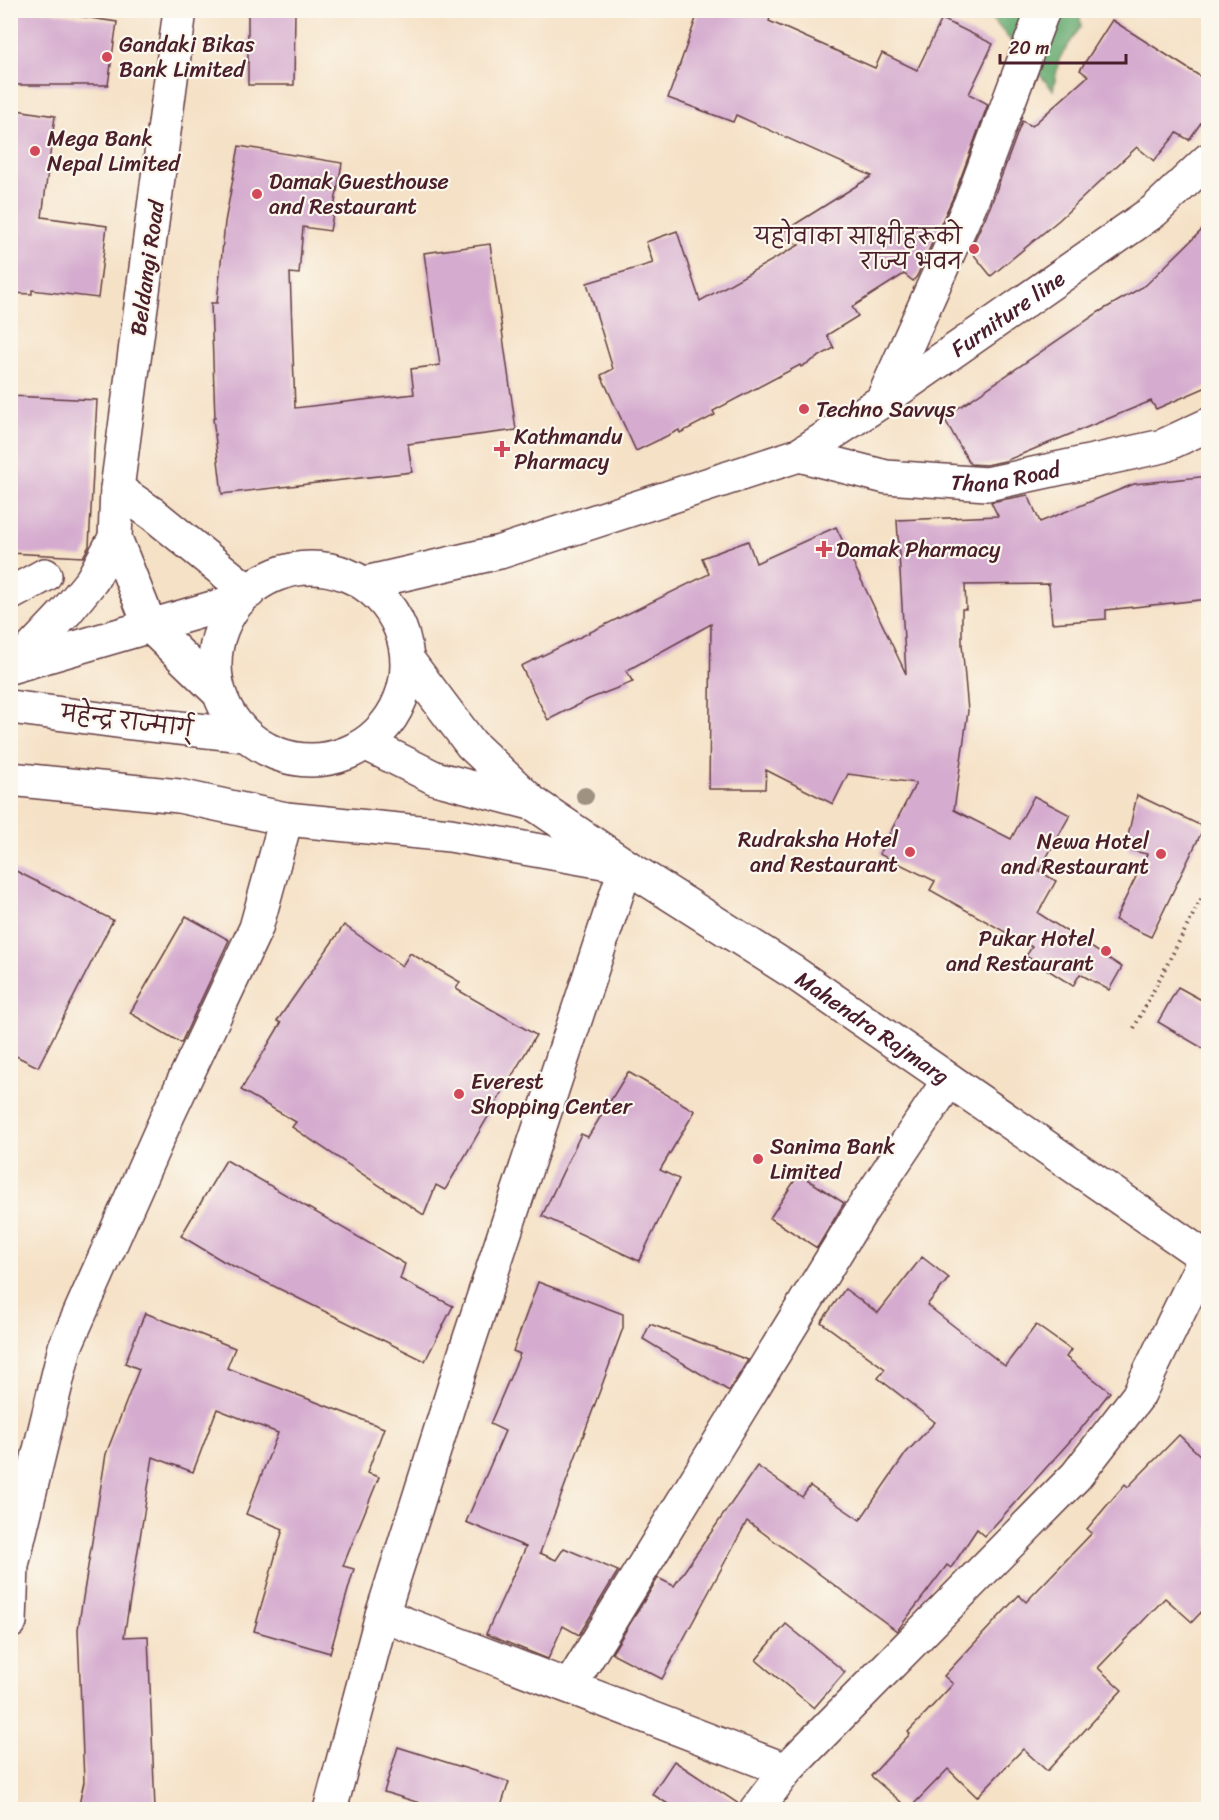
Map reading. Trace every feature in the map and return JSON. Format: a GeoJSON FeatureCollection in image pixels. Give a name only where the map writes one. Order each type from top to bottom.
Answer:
{"type":"FeatureCollection","features":[{"type":"Feature","properties":{"kind":"main road","name":"Beldangi Road"},"geometry":{"type":"LineString","coordinates":[[115,538],[117,489],[180,10]]}},
{"type":"Feature","properties":{"kind":"main road"},"geometry":{"type":"LineString","coordinates":[[882,401],[972,200],[1043,10]]}},
{"type":"Feature","properties":{"kind":"main road","name":"Furniture line"},"geometry":{"type":"LineString","coordinates":[[365,583],[500,552],[799,455],[882,401],[1154,211],[1209,160]]}},
{"type":"Feature","properties":{"kind":"main road","name":"Thana Road"},"geometry":{"type":"LineString","coordinates":[[799,455],[886,477],[987,484],[1162,446],[1209,425]]}},
{"type":"Feature","properties":{"kind":"main road"},"geometry":{"type":"LineString","coordinates":[[117,489],[153,514],[243,596]]}},
{"type":"Feature","properties":{"kind":"main road"},"geometry":{"type":"LineString","coordinates":[[115,538],[150,626],[216,690]]}},
{"type":"Feature","properties":{"kind":"main road"},"geometry":{"type":"LineString","coordinates":[[14,666],[85,590],[115,538]]}},
{"type":"Feature","properties":{"kind":"main road","name":"महेन्द्र राज्मार्ग्"},"geometry":{"type":"LineString","coordinates":[[14,666],[243,596],[274,574],[321,567],[365,583],[397,618],[410,663],[471,744],[532,803]]}},
{"type":"Feature","properties":{"kind":"main road"},"geometry":{"type":"LineString","coordinates":[[10,594],[45,575]]}},
{"type":"Feature","properties":{"kind":"main road","name":"महेन्द्र राज्मार्ग्"},"geometry":{"type":"LineString","coordinates":[[243,596],[214,644],[216,690],[244,735]]}},
{"type":"Feature","properties":{"kind":"main road","name":"महेन्द्र राज्मार्ग्"},"geometry":{"type":"LineString","coordinates":[[10,707],[244,735],[278,753],[305,759],[334,758],[369,745],[399,709],[410,663]]}},
{"type":"Feature","properties":{"kind":"main road"},"geometry":{"type":"LineString","coordinates":[[369,745],[435,778],[532,803]]}},
{"type":"Feature","properties":{"kind":"main road"},"geometry":{"type":"LineString","coordinates":[[10,779],[179,796],[286,819],[450,835],[626,866],[465,1353],[382,1616],[330,1809]]}},
{"type":"Feature","properties":{"kind":"main road","name":"Mahendra Rajmarg"},"geometry":{"type":"LineString","coordinates":[[532,803],[793,972],[1208,1257]]}},
{"type":"Feature","properties":{"kind":"main road"},"geometry":{"type":"LineString","coordinates":[[10,1622],[12,1565],[65,1347],[168,1115],[256,928],[286,819]]}},
{"type":"Feature","properties":{"kind":"main road"},"geometry":{"type":"LineString","coordinates":[[570,1686],[860,1213],[949,1080]]}},
{"type":"Feature","properties":{"kind":"main road"},"geometry":{"type":"LineString","coordinates":[[756,1809],[786,1770],[1076,1476],[1138,1396],[1208,1257]]}},
{"type":"Feature","properties":{"kind":"main road"},"geometry":{"type":"LineString","coordinates":[[382,1616],[786,1770]]}},
{"type":"Feature","properties":{"kind":"path"},"geometry":{"type":"LineString","coordinates":[[1134,1028],[1209,886]]}},
{"type":"Feature","properties":{"kind":"green space"},"geometry":{"type":"Polygon","coordinates":[[[980,11],[1079,11],[1081,26],[1059,59],[1053,90],[989,15],[980,11]]]}},
{"type":"Feature","properties":{"kind":"building"},"geometry":{"type":"Polygon","coordinates":[[[10,10],[37,10],[117,22],[108,85],[10,85],[10,10]]]}},
{"type":"Feature","properties":{"kind":"building"},"geometry":{"type":"Polygon","coordinates":[[[248,10],[295,10],[294,85],[248,85],[248,10]]]}},
{"type":"Feature","properties":{"kind":"building"},"geometry":{"type":"Polygon","coordinates":[[[699,10],[748,10],[770,18],[769,21],[875,68],[882,53],[917,70],[942,19],[993,44],[969,94],[988,104],[955,193],[913,281],[904,274],[852,307],[858,316],[827,335],[834,348],[713,411],[715,415],[680,433],[679,430],[636,451],[601,375],[613,369],[587,283],[653,263],[646,242],[677,231],[700,301],[799,245],[778,235],[872,176],[736,115],[733,122],[668,98],[699,10]]]}},
{"type":"Feature","properties":{"kind":"building"},"geometry":{"type":"Polygon","coordinates":[[[1112,20],[1209,82],[1209,111],[1189,140],[1177,133],[1154,161],[1137,147],[1059,220],[991,276],[970,250],[990,207],[1022,121],[1032,126],[1088,76],[1080,70],[1112,20]]]}},
{"type":"Feature","properties":{"kind":"building"},"geometry":{"type":"Polygon","coordinates":[[[10,109],[55,116],[42,217],[107,226],[98,298],[32,290],[32,294],[10,293],[10,109]]]}},
{"type":"Feature","properties":{"kind":"building"},"geometry":{"type":"Polygon","coordinates":[[[239,146],[342,163],[330,231],[303,227],[299,274],[290,273],[295,408],[414,394],[411,369],[440,365],[424,253],[490,244],[516,430],[408,444],[412,472],[222,494],[213,418],[215,418],[211,303],[217,303],[225,222],[239,146]]]}},
{"type":"Feature","properties":{"kind":"building"},"geometry":{"type":"Polygon","coordinates":[[[1209,223],[1209,386],[1156,409],[1151,401],[1005,461],[986,465],[970,464],[944,418],[1099,312],[1146,285],[1209,223]]]}},
{"type":"Feature","properties":{"kind":"building"},"geometry":{"type":"Polygon","coordinates":[[[10,396],[97,400],[89,546],[83,557],[10,553],[10,396]]]}},
{"type":"Feature","properties":{"kind":"building"},"geometry":{"type":"Polygon","coordinates":[[[1209,476],[1209,599],[1106,610],[1106,619],[1052,623],[1049,584],[965,585],[966,609],[962,609],[962,644],[968,711],[954,810],[1011,839],[1034,796],[1070,815],[1039,871],[1056,881],[1038,913],[1122,967],[1109,990],[1080,974],[1073,986],[1026,956],[1032,947],[930,890],[935,881],[879,854],[916,783],[848,774],[833,804],[766,770],[765,789],[709,789],[711,624],[626,671],[633,682],[589,699],[548,720],[521,666],[709,574],[702,558],[748,541],[756,563],[836,527],[906,674],[897,520],[998,516],[991,502],[1028,495],[1040,522],[1134,484],[1209,476]]]}},
{"type":"Feature","properties":{"kind":"building"},"geometry":{"type":"Polygon","coordinates":[[[1137,795],[1204,827],[1151,937],[1115,920],[1147,854],[1128,850],[1128,836],[1137,795]]]}},
{"type":"Feature","properties":{"kind":"building"},"geometry":{"type":"Polygon","coordinates":[[[10,868],[113,920],[38,1067],[10,1053],[10,868]]]}},
{"type":"Feature","properties":{"kind":"building"},"geometry":{"type":"Polygon","coordinates":[[[186,916],[229,940],[181,1043],[130,1013],[186,916]]]}},
{"type":"Feature","properties":{"kind":"building"},"geometry":{"type":"Polygon","coordinates":[[[344,925],[402,966],[410,953],[460,982],[456,989],[536,1035],[445,1190],[436,1185],[424,1215],[292,1127],[296,1122],[241,1090],[281,1023],[277,1021],[344,925]]]}},
{"type":"Feature","properties":{"kind":"building"},"geometry":{"type":"Polygon","coordinates":[[[1178,987],[1209,1004],[1209,1052],[1158,1022],[1178,987]]]}},
{"type":"Feature","properties":{"kind":"building"},"geometry":{"type":"Polygon","coordinates":[[[628,1072],[695,1111],[660,1170],[679,1179],[639,1261],[542,1216],[581,1134],[588,1137],[628,1072]]]}},
{"type":"Feature","properties":{"kind":"building"},"geometry":{"type":"Polygon","coordinates":[[[226,1160],[405,1264],[400,1279],[453,1306],[425,1361],[223,1261],[181,1236],[226,1160]]]}},
{"type":"Feature","properties":{"kind":"building"},"geometry":{"type":"Polygon","coordinates":[[[799,1174],[844,1203],[817,1248],[770,1218],[799,1174]]]}},
{"type":"Feature","properties":{"kind":"building"},"geometry":{"type":"Polygon","coordinates":[[[922,1257],[949,1278],[927,1305],[1005,1366],[1036,1325],[1071,1350],[1066,1357],[1110,1392],[1080,1430],[985,1536],[977,1529],[951,1568],[947,1565],[897,1631],[747,1521],[662,1679],[612,1653],[658,1578],[674,1586],[757,1466],[802,1497],[810,1486],[860,1520],[906,1453],[935,1422],[878,1378],[885,1369],[821,1322],[845,1289],[878,1313],[922,1257]]]}},
{"type":"Feature","properties":{"kind":"building"},"geometry":{"type":"Polygon","coordinates":[[[538,1282],[623,1314],[623,1328],[540,1553],[556,1560],[564,1548],[618,1571],[579,1635],[563,1626],[548,1659],[486,1634],[526,1547],[466,1522],[505,1431],[490,1424],[520,1354],[513,1351],[538,1282]]]}},
{"type":"Feature","properties":{"kind":"building"},"geometry":{"type":"Polygon","coordinates":[[[145,1313],[235,1348],[227,1368],[384,1428],[367,1473],[379,1477],[343,1566],[354,1569],[330,1653],[254,1631],[283,1529],[246,1514],[278,1433],[217,1409],[193,1472],[153,1457],[124,1637],[148,1636],[155,1809],[78,1809],[84,1782],[78,1629],[106,1454],[139,1369],[125,1363],[145,1313]]]}},
{"type":"Feature","properties":{"kind":"building"},"geometry":{"type":"Polygon","coordinates":[[[650,1324],[748,1360],[729,1391],[643,1339],[650,1324]]]}},
{"type":"Feature","properties":{"kind":"building"},"geometry":{"type":"Polygon","coordinates":[[[1179,1435],[1209,1464],[1209,1604],[1192,1622],[1165,1598],[1098,1668],[1122,1690],[1047,1771],[1023,1749],[977,1797],[948,1769],[909,1809],[871,1776],[953,1684],[944,1676],[1019,1595],[1026,1602],[1092,1533],[1087,1529],[1125,1484],[1128,1487],[1179,1435]]]}},
{"type":"Feature","properties":{"kind":"building"},"geometry":{"type":"Polygon","coordinates":[[[786,1624],[845,1672],[814,1708],[756,1660],[786,1624]]]}},
{"type":"Feature","properties":{"kind":"building"},"geometry":{"type":"Polygon","coordinates":[[[398,1747],[509,1782],[500,1809],[439,1809],[384,1792],[398,1747]]]}},
{"type":"Feature","properties":{"kind":"building"},"geometry":{"type":"Polygon","coordinates":[[[674,1761],[739,1804],[738,1809],[676,1809],[652,1794],[674,1761]]]}},
{"type":"Feature","properties":{"kind":"place","name":"Gandaki Bikas Bank Limited"},"geometry":{"type":"Point","coordinates":[107,57]}},
{"type":"Feature","properties":{"kind":"place","name":"Mega Bank Nepal Limited"},"geometry":{"type":"Point","coordinates":[35,151]}},
{"type":"Feature","properties":{"kind":"place","name":"Damak Guesthouse and Restaurant"},"geometry":{"type":"Point","coordinates":[257,194]}},
{"type":"Feature","properties":{"kind":"place","name":"यहोवाका साक्षीहरूको राज्य भवन"},"geometry":{"type":"Point","coordinates":[974,249]}},
{"type":"Feature","properties":{"kind":"place","name":"Techno Savvys"},"geometry":{"type":"Point","coordinates":[804,409]}},
{"type":"Feature","properties":{"kind":"place","name":"Kathmandu Pharmacy"},"geometry":{"type":"Point","coordinates":[502,449]}},
{"type":"Feature","properties":{"kind":"place","name":"Damak Pharmacy"},"geometry":{"type":"Point","coordinates":[824,549]}},
{"type":"Feature","properties":{"kind":"place","name":"Rudraksha Hotel and Restaurant"},"geometry":{"type":"Point","coordinates":[910,852]}},
{"type":"Feature","properties":{"kind":"place","name":"Newa Hotel and Restaurant"},"geometry":{"type":"Point","coordinates":[1161,854]}},
{"type":"Feature","properties":{"kind":"place","name":"Pukar Hotel and Restaurant"},"geometry":{"type":"Point","coordinates":[1106,951]}},
{"type":"Feature","properties":{"kind":"place","name":"Everest Shopping Center"},"geometry":{"type":"Point","coordinates":[459,1094]}},
{"type":"Feature","properties":{"kind":"place","name":"Sanima Bank Limited"},"geometry":{"type":"Point","coordinates":[758,1159]}}]}
